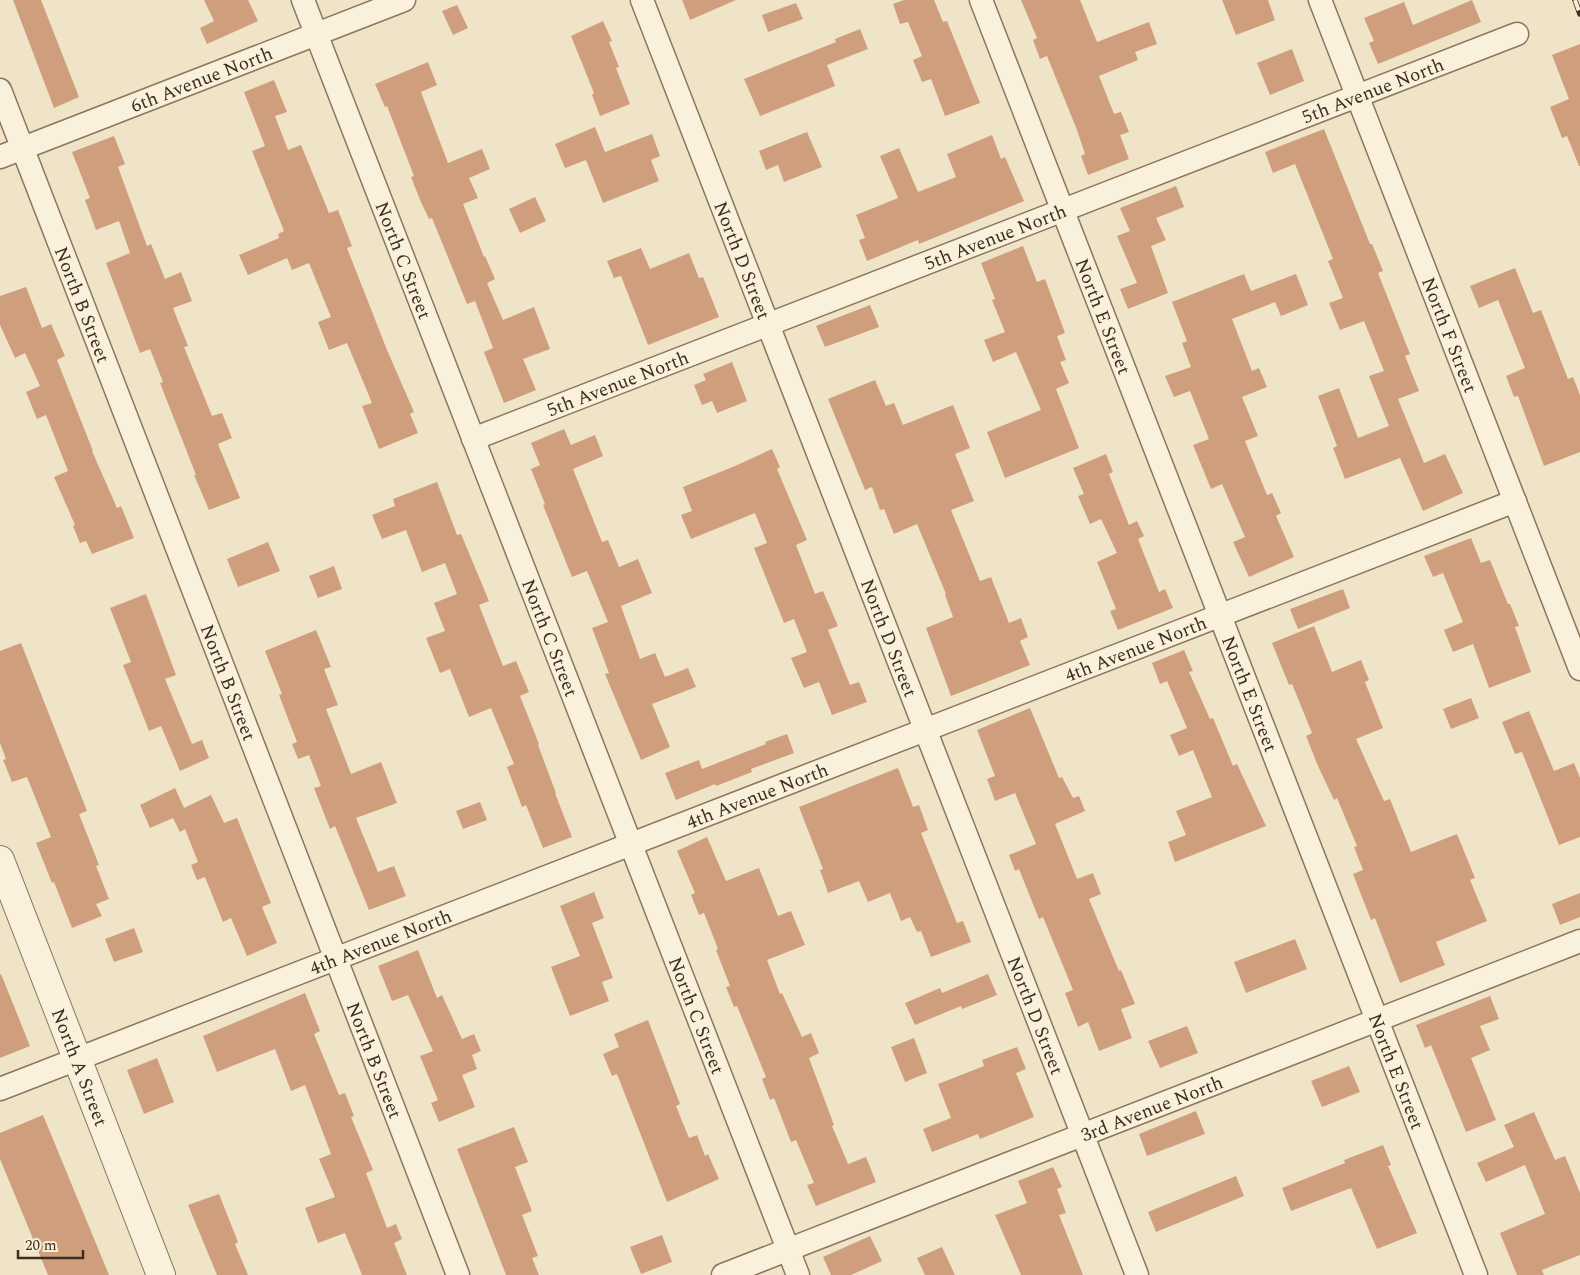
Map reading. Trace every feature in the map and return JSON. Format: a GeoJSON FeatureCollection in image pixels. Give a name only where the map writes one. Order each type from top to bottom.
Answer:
{"type":"FeatureCollection","features":[{"type":"Feature","properties":{"kind":"street","name":"North C Street"},"geometry":{"type":"LineString","coordinates":[[303,0],[798,1275]]}},
{"type":"Feature","properties":{"kind":"street","name":"6th Avenue North"},"geometry":{"type":"LineString","coordinates":[[0,157],[404,0]]}},
{"type":"Feature","properties":{"kind":"street","name":"North D Street"},"geometry":{"type":"LineString","coordinates":[[642,0],[1137,1275]]}},
{"type":"Feature","properties":{"kind":"street","name":"North E Street"},"geometry":{"type":"LineString","coordinates":[[981,0],[1476,1275]]}},
{"type":"Feature","properties":{"kind":"street","name":"North F Street"},"geometry":{"type":"LineString","coordinates":[[1320,0],[1580,669]]}},
{"type":"Feature","properties":{"kind":"street","name":"5th Avenue North"},"geometry":{"type":"LineString","coordinates":[[474,439],[1517,34]]}},
{"type":"Feature","properties":{"kind":"street","name":"North B Street"},"geometry":{"type":"LineString","coordinates":[[0,90],[458,1275]]}},
{"type":"Feature","properties":{"kind":"street","name":"4th Avenue North"},"geometry":{"type":"LineString","coordinates":[[0,1090],[1515,501]]}},
{"type":"Feature","properties":{"kind":"street","name":"North A Street"},"geometry":{"type":"LineString","coordinates":[[0,860],[161,1275]]}},
{"type":"Feature","properties":{"kind":"street","name":"3rd Avenue North"},"geometry":{"type":"LineString","coordinates":[[723,1275],[1580,941]]}},
{"type":"Feature","properties":{"kind":"building"},"geometry":{"type":"Polygon","coordinates":[[[13,0],[41,0],[79,97],[54,108],[13,0]]]}},
{"type":"Feature","properties":{"kind":"building"},"geometry":{"type":"Polygon","coordinates":[[[204,0],[248,0],[258,21],[207,44],[200,28],[214,21],[204,0]]]}},
{"type":"Feature","properties":{"kind":"building"},"geometry":{"type":"Polygon","coordinates":[[[682,0],[736,0],[690,20],[682,0]]]}},
{"type":"Feature","properties":{"kind":"building"},"geometry":{"type":"Polygon","coordinates":[[[904,0],[934,0],[943,22],[947,21],[980,103],[945,116],[931,79],[922,82],[913,60],[922,56],[908,22],[900,24],[893,4],[904,0]]]}},
{"type":"Feature","properties":{"kind":"building"},"geometry":{"type":"Polygon","coordinates":[[[1021,0],[1080,0],[1097,42],[1149,22],[1157,44],[1135,52],[1138,60],[1099,76],[1114,114],[1121,112],[1129,132],[1120,135],[1129,159],[1088,175],[1081,156],[1085,154],[1077,130],[1047,56],[1040,59],[1033,40],[1037,38],[1021,0]]]}},
{"type":"Feature","properties":{"kind":"building"},"geometry":{"type":"Polygon","coordinates":[[[1222,0],[1268,0],[1275,20],[1236,35],[1222,0]]]}},
{"type":"Feature","properties":{"kind":"building"},"geometry":{"type":"Polygon","coordinates":[[[1472,0],[1481,22],[1378,64],[1369,43],[1374,41],[1364,18],[1404,2],[1413,25],[1472,0]]]}},
{"type":"Feature","properties":{"kind":"building"},"geometry":{"type":"Polygon","coordinates":[[[796,3],[803,19],[768,32],[762,15],[796,3]]]}},
{"type":"Feature","properties":{"kind":"building"},"geometry":{"type":"Polygon","coordinates":[[[457,5],[468,28],[453,35],[442,11],[457,5]]]}},
{"type":"Feature","properties":{"kind":"building"},"geometry":{"type":"Polygon","coordinates":[[[603,21],[612,41],[609,42],[619,67],[616,68],[630,104],[600,116],[592,95],[594,93],[571,36],[603,21]]]}},
{"type":"Feature","properties":{"kind":"building"},"geometry":{"type":"Polygon","coordinates":[[[860,29],[868,49],[827,65],[835,86],[760,116],[744,79],[836,42],[835,39],[860,29]]]}},
{"type":"Feature","properties":{"kind":"building"},"geometry":{"type":"Polygon","coordinates":[[[1580,44],[1579,166],[1567,136],[1562,138],[1550,107],[1569,99],[1552,55],[1580,44]]]}},
{"type":"Feature","properties":{"kind":"building"},"geometry":{"type":"Polygon","coordinates":[[[1292,49],[1304,81],[1270,95],[1257,63],[1292,49]]]}},
{"type":"Feature","properties":{"kind":"building"},"geometry":{"type":"Polygon","coordinates":[[[428,62],[437,85],[421,92],[448,163],[482,149],[490,169],[469,178],[478,198],[463,204],[495,279],[487,283],[503,320],[534,307],[550,349],[523,359],[536,390],[504,403],[484,352],[493,348],[475,301],[467,304],[432,218],[429,219],[420,200],[411,177],[414,176],[387,106],[385,107],[375,84],[428,62]]]}},
{"type":"Feature","properties":{"kind":"building"},"geometry":{"type":"Polygon","coordinates":[[[274,80],[287,112],[275,116],[288,150],[301,145],[329,213],[338,210],[352,246],[347,248],[387,350],[414,412],[410,414],[418,433],[379,449],[362,406],[372,403],[347,343],[329,350],[318,322],[331,317],[309,263],[292,270],[287,258],[248,275],[239,255],[279,238],[278,234],[284,231],[252,151],[265,146],[244,92],[274,80]]]}},
{"type":"Feature","properties":{"kind":"building"},"geometry":{"type":"Polygon","coordinates":[[[595,127],[605,152],[652,134],[660,156],[651,160],[659,181],[603,203],[586,160],[565,168],[555,144],[595,127]]]}},
{"type":"Feature","properties":{"kind":"building"},"geometry":{"type":"Polygon","coordinates":[[[1324,129],[1370,244],[1372,244],[1383,271],[1378,273],[1410,354],[1405,356],[1419,391],[1398,399],[1424,463],[1445,454],[1463,493],[1423,511],[1400,458],[1345,479],[1333,448],[1337,446],[1318,396],[1339,388],[1358,438],[1389,426],[1369,376],[1384,371],[1364,321],[1340,330],[1329,303],[1343,298],[1328,261],[1333,259],[1295,164],[1273,173],[1265,152],[1324,129]]]}},
{"type":"Feature","properties":{"kind":"building"},"geometry":{"type":"Polygon","coordinates":[[[807,132],[822,167],[784,182],[778,165],[766,170],[759,151],[807,132]]]}},
{"type":"Feature","properties":{"kind":"building"},"geometry":{"type":"Polygon","coordinates":[[[992,135],[1001,159],[1005,157],[1024,201],[919,244],[918,240],[867,261],[859,240],[865,238],[856,215],[898,198],[880,156],[899,148],[918,192],[956,177],[947,154],[992,135]]]}},
{"type":"Feature","properties":{"kind":"building"},"geometry":{"type":"Polygon","coordinates":[[[114,136],[125,164],[118,167],[147,246],[151,244],[165,279],[181,272],[192,301],[173,308],[188,346],[184,347],[212,416],[222,413],[232,438],[218,444],[240,498],[209,510],[160,383],[163,382],[150,349],[140,353],[106,263],[130,253],[119,221],[96,230],[85,200],[90,198],[72,152],[114,136]]]}},
{"type":"Feature","properties":{"kind":"building"},"geometry":{"type":"Polygon","coordinates":[[[1176,186],[1184,207],[1156,218],[1166,240],[1151,246],[1168,293],[1128,309],[1120,289],[1137,283],[1117,236],[1130,231],[1120,208],[1176,186]]]}},
{"type":"Feature","properties":{"kind":"building"},"geometry":{"type":"Polygon","coordinates":[[[535,197],[546,221],[520,233],[509,209],[535,197]]]}},
{"type":"Feature","properties":{"kind":"building"},"geometry":{"type":"Polygon","coordinates":[[[1023,246],[1037,282],[1045,279],[1065,333],[1057,336],[1066,360],[1060,362],[1069,383],[1056,389],[1079,448],[1005,478],[987,432],[1041,410],[1016,352],[993,362],[984,340],[1005,332],[992,300],[995,299],[981,263],[1023,246]]]}},
{"type":"Feature","properties":{"kind":"building"},"geometry":{"type":"Polygon","coordinates":[[[641,248],[650,269],[689,253],[699,278],[703,277],[719,317],[648,345],[621,276],[614,278],[607,261],[641,248]]]}},
{"type":"Feature","properties":{"kind":"building"},"geometry":{"type":"Polygon","coordinates":[[[1515,268],[1533,313],[1541,310],[1568,379],[1573,377],[1580,395],[1580,452],[1544,466],[1518,396],[1514,397],[1506,376],[1525,368],[1498,300],[1479,308],[1470,286],[1515,268]]]}},
{"type":"Feature","properties":{"kind":"building"},"geometry":{"type":"Polygon","coordinates":[[[1244,274],[1251,291],[1296,274],[1308,305],[1281,316],[1275,302],[1232,319],[1252,371],[1259,368],[1267,387],[1242,397],[1258,436],[1245,441],[1267,495],[1272,493],[1281,513],[1276,516],[1294,557],[1249,577],[1233,542],[1245,537],[1222,484],[1211,489],[1193,445],[1209,439],[1190,391],[1174,397],[1165,376],[1191,367],[1182,343],[1187,341],[1172,302],[1244,274]]]}},
{"type":"Feature","properties":{"kind":"building"},"geometry":{"type":"Polygon","coordinates":[[[26,287],[42,328],[51,324],[65,356],[57,360],[92,451],[117,508],[121,506],[134,538],[92,554],[86,541],[80,543],[73,526],[75,525],[54,477],[68,471],[46,415],[37,419],[26,392],[40,386],[25,353],[15,358],[0,325],[0,296],[26,287]]]}},
{"type":"Feature","properties":{"kind":"building"},"geometry":{"type":"Polygon","coordinates":[[[870,305],[879,327],[825,347],[816,326],[870,305]]]}},
{"type":"Feature","properties":{"kind":"building"},"geometry":{"type":"Polygon","coordinates":[[[732,362],[747,401],[717,413],[712,401],[702,405],[694,385],[706,380],[703,374],[732,362]]]}},
{"type":"Feature","properties":{"kind":"building"},"geometry":{"type":"Polygon","coordinates":[[[875,380],[886,406],[894,403],[903,425],[953,405],[970,448],[955,454],[974,501],[951,510],[980,581],[991,577],[1009,623],[1021,618],[1028,637],[1020,641],[1030,665],[951,696],[926,628],[953,617],[946,594],[917,524],[894,534],[884,509],[880,510],[872,487],[865,490],[828,399],[875,380]]]}},
{"type":"Feature","properties":{"kind":"building"},"geometry":{"type":"Polygon","coordinates":[[[564,429],[571,445],[595,435],[603,456],[573,469],[602,542],[608,540],[619,567],[638,559],[652,593],[621,606],[640,659],[655,653],[665,677],[688,668],[696,687],[652,704],[670,747],[641,760],[605,674],[609,673],[592,628],[608,622],[587,571],[572,577],[543,505],[545,504],[531,469],[540,465],[531,443],[564,429]]]}},
{"type":"Feature","properties":{"kind":"building"},"geometry":{"type":"Polygon","coordinates":[[[772,449],[780,467],[777,469],[807,540],[796,545],[815,594],[823,591],[838,626],[828,630],[850,685],[859,682],[867,702],[832,715],[819,682],[804,688],[791,658],[807,652],[794,619],[784,623],[754,548],[767,543],[755,513],[691,539],[681,515],[692,511],[683,487],[772,449]]]}},
{"type":"Feature","properties":{"kind":"building"},"geometry":{"type":"Polygon","coordinates":[[[1106,454],[1113,472],[1109,474],[1129,525],[1137,521],[1144,536],[1138,539],[1159,592],[1165,589],[1173,608],[1118,630],[1110,611],[1116,609],[1097,562],[1117,553],[1101,519],[1090,524],[1078,496],[1084,494],[1073,468],[1106,454]]]}},
{"type":"Feature","properties":{"kind":"building"},"geometry":{"type":"Polygon","coordinates":[[[437,482],[457,535],[461,534],[489,601],[479,605],[503,666],[516,661],[529,692],[520,696],[572,837],[543,848],[526,805],[522,807],[507,767],[514,764],[491,708],[469,717],[450,669],[440,673],[426,638],[445,631],[434,603],[457,594],[445,563],[422,572],[406,530],[382,539],[372,515],[395,506],[393,499],[437,482]]]}},
{"type":"Feature","properties":{"kind":"building"},"geometry":{"type":"Polygon","coordinates":[[[1471,538],[1481,563],[1490,560],[1508,604],[1510,604],[1519,626],[1515,627],[1531,672],[1489,688],[1473,644],[1453,652],[1444,630],[1463,622],[1443,573],[1433,577],[1424,556],[1471,538]]]}},
{"type":"Feature","properties":{"kind":"building"},"geometry":{"type":"Polygon","coordinates":[[[268,542],[280,571],[238,587],[227,559],[268,542]]]}},
{"type":"Feature","properties":{"kind":"building"},"geometry":{"type":"Polygon","coordinates":[[[334,566],[342,589],[318,598],[309,576],[334,566]]]}},
{"type":"Feature","properties":{"kind":"building"},"geometry":{"type":"Polygon","coordinates":[[[1343,589],[1350,608],[1298,629],[1290,609],[1343,589]]]}},
{"type":"Feature","properties":{"kind":"building"},"geometry":{"type":"Polygon","coordinates":[[[146,594],[176,675],[165,679],[192,744],[202,740],[209,758],[180,771],[161,726],[149,731],[123,665],[131,662],[110,608],[146,594]]]}},
{"type":"Feature","properties":{"kind":"building"},"geometry":{"type":"Polygon","coordinates":[[[1314,626],[1332,672],[1361,660],[1369,680],[1365,682],[1383,728],[1356,739],[1384,801],[1390,799],[1411,852],[1457,834],[1475,878],[1470,880],[1487,921],[1436,942],[1445,965],[1400,983],[1375,918],[1371,920],[1353,874],[1363,870],[1354,847],[1357,846],[1337,798],[1334,800],[1318,766],[1306,736],[1312,733],[1292,684],[1289,685],[1272,643],[1314,626]]]}},
{"type":"Feature","properties":{"kind":"building"},"geometry":{"type":"Polygon","coordinates":[[[316,630],[331,667],[324,669],[338,705],[326,709],[351,774],[381,762],[397,803],[356,818],[378,872],[394,866],[406,896],[369,910],[335,826],[330,829],[314,788],[321,786],[309,755],[298,759],[292,744],[297,742],[279,695],[282,694],[265,651],[316,630]]]}},
{"type":"Feature","properties":{"kind":"building"},"geometry":{"type":"Polygon","coordinates":[[[21,643],[87,811],[79,814],[99,865],[96,866],[109,899],[96,904],[102,916],[72,928],[36,843],[51,837],[27,777],[12,782],[3,760],[6,759],[0,743],[0,651],[21,643]]]}},
{"type":"Feature","properties":{"kind":"building"},"geometry":{"type":"Polygon","coordinates":[[[1184,650],[1193,671],[1189,672],[1210,719],[1213,718],[1233,766],[1237,764],[1266,826],[1175,862],[1168,842],[1186,835],[1176,811],[1212,797],[1193,750],[1179,756],[1170,735],[1187,728],[1167,681],[1160,684],[1152,663],[1184,650]]]}},
{"type":"Feature","properties":{"kind":"building"},"geometry":{"type":"Polygon","coordinates":[[[1471,698],[1479,718],[1451,729],[1443,709],[1471,698]]]}},
{"type":"Feature","properties":{"kind":"building"},"geometry":{"type":"Polygon","coordinates":[[[1030,708],[1059,778],[1062,777],[1073,798],[1079,796],[1085,811],[1055,824],[1077,879],[1093,873],[1101,894],[1089,899],[1135,1004],[1121,1009],[1132,1038],[1099,1051],[1088,1022],[1078,1027],[1065,993],[1073,990],[1043,917],[1039,919],[1019,869],[1015,871],[1009,855],[1036,844],[1015,793],[995,801],[987,779],[995,776],[977,730],[1030,708]]]}},
{"type":"Feature","properties":{"kind":"building"},"geometry":{"type":"Polygon","coordinates":[[[1529,711],[1554,771],[1574,763],[1580,778],[1580,837],[1559,845],[1522,752],[1515,754],[1502,722],[1529,711]]]}},
{"type":"Feature","properties":{"kind":"building"},"geometry":{"type":"Polygon","coordinates":[[[787,734],[794,753],[751,769],[752,772],[716,786],[715,784],[676,800],[665,773],[699,760],[702,769],[787,734]]]}},
{"type":"Feature","properties":{"kind":"building"},"geometry":{"type":"Polygon","coordinates":[[[898,768],[913,807],[919,805],[928,830],[921,833],[957,923],[963,921],[971,942],[931,957],[921,931],[917,932],[910,917],[901,921],[890,893],[868,902],[859,881],[828,893],[820,870],[823,869],[799,807],[898,768]]]}},
{"type":"Feature","properties":{"kind":"building"},"geometry":{"type":"Polygon","coordinates":[[[175,788],[184,808],[211,795],[224,823],[237,818],[271,903],[262,907],[277,943],[247,956],[231,918],[223,922],[205,877],[197,880],[191,865],[198,862],[185,829],[180,832],[173,818],[150,828],[140,805],[175,788]]]}},
{"type":"Feature","properties":{"kind":"building"},"geometry":{"type":"Polygon","coordinates":[[[480,802],[487,820],[463,829],[456,811],[480,802]]]}},
{"type":"Feature","properties":{"kind":"building"},"geometry":{"type":"Polygon","coordinates":[[[707,837],[726,881],[759,868],[778,916],[791,911],[805,945],[767,960],[780,994],[782,993],[802,1037],[811,1033],[819,1053],[809,1058],[834,1125],[832,1126],[848,1164],[866,1157],[876,1182],[816,1206],[807,1185],[814,1183],[796,1140],[791,1142],[774,1098],[770,1100],[762,1079],[766,1077],[737,1006],[734,1007],[726,987],[730,986],[716,950],[718,949],[704,913],[699,915],[691,895],[695,893],[677,851],[707,837]]]}},
{"type":"Feature","properties":{"kind":"building"},"geometry":{"type":"Polygon","coordinates":[[[594,892],[604,918],[592,923],[613,978],[602,982],[609,1001],[570,1016],[551,967],[580,956],[560,906],[594,892]]]}},
{"type":"Feature","properties":{"kind":"building"},"geometry":{"type":"Polygon","coordinates":[[[1580,893],[1580,917],[1560,925],[1552,904],[1580,893]]]}},
{"type":"Feature","properties":{"kind":"building"},"geometry":{"type":"Polygon","coordinates":[[[134,928],[143,952],[114,962],[105,939],[134,928]]]}},
{"type":"Feature","properties":{"kind":"building"},"geometry":{"type":"Polygon","coordinates":[[[1295,939],[1307,969],[1246,993],[1234,962],[1295,939]]]}},
{"type":"Feature","properties":{"kind":"building"},"geometry":{"type":"Polygon","coordinates":[[[418,950],[437,998],[442,995],[462,1039],[474,1034],[481,1051],[472,1055],[477,1069],[462,1075],[475,1107],[439,1122],[431,1103],[438,1100],[420,1056],[433,1051],[408,995],[392,1001],[378,966],[418,950]]]}},
{"type":"Feature","properties":{"kind":"building"},"geometry":{"type":"Polygon","coordinates":[[[988,974],[997,995],[962,1009],[961,1006],[915,1025],[905,1003],[940,988],[942,993],[988,974]]]}},
{"type":"Feature","properties":{"kind":"building"},"geometry":{"type":"Polygon","coordinates":[[[0,975],[30,1046],[0,1058],[0,975]]]}},
{"type":"Feature","properties":{"kind":"building"},"geometry":{"type":"Polygon","coordinates":[[[305,993],[320,1031],[314,1034],[339,1095],[345,1093],[354,1116],[351,1117],[373,1170],[366,1173],[387,1228],[396,1224],[402,1239],[394,1243],[407,1275],[362,1275],[345,1233],[318,1243],[305,1208],[335,1197],[319,1159],[331,1154],[305,1085],[291,1091],[275,1049],[217,1072],[203,1036],[305,993]]]}},
{"type":"Feature","properties":{"kind":"building"},"geometry":{"type":"Polygon","coordinates":[[[1490,996],[1499,1019],[1480,1026],[1490,1050],[1471,1058],[1496,1120],[1466,1132],[1431,1045],[1425,1048],[1416,1025],[1490,996]]]}},
{"type":"Feature","properties":{"kind":"building"},"geometry":{"type":"Polygon","coordinates":[[[648,1020],[680,1104],[676,1106],[689,1138],[697,1135],[705,1156],[708,1154],[719,1179],[667,1202],[617,1074],[612,1076],[603,1054],[619,1047],[614,1034],[648,1020]]]}},
{"type":"Feature","properties":{"kind":"building"},"geometry":{"type":"Polygon","coordinates":[[[1187,1026],[1198,1053],[1160,1068],[1148,1041],[1187,1026]]]}},
{"type":"Feature","properties":{"kind":"building"},"geometry":{"type":"Polygon","coordinates":[[[914,1038],[927,1073],[905,1082],[891,1047],[914,1038]]]}},
{"type":"Feature","properties":{"kind":"building"},"geometry":{"type":"Polygon","coordinates":[[[1017,1047],[1026,1069],[1016,1073],[1034,1117],[980,1139],[978,1134],[932,1152],[923,1129],[951,1118],[938,1084],[984,1066],[982,1060],[1017,1047]]]}},
{"type":"Feature","properties":{"kind":"building"},"geometry":{"type":"Polygon","coordinates":[[[157,1058],[174,1102],[144,1114],[127,1070],[157,1058]]]}},
{"type":"Feature","properties":{"kind":"building"},"geometry":{"type":"Polygon","coordinates":[[[1349,1066],[1360,1092],[1322,1107],[1311,1081],[1349,1066]]]}},
{"type":"Feature","properties":{"kind":"building"},"geometry":{"type":"Polygon","coordinates":[[[1196,1111],[1205,1134],[1147,1156],[1139,1134],[1196,1111]]]}},
{"type":"Feature","properties":{"kind":"building"},"geometry":{"type":"Polygon","coordinates":[[[1534,1112],[1555,1160],[1565,1156],[1580,1193],[1580,1255],[1542,1270],[1544,1275],[1517,1275],[1500,1233],[1545,1214],[1525,1165],[1486,1182],[1477,1163],[1514,1147],[1504,1125],[1534,1112]]]}},
{"type":"Feature","properties":{"kind":"building"},"geometry":{"type":"Polygon","coordinates":[[[43,1115],[109,1275],[48,1275],[0,1159],[0,1133],[43,1115]]]}},
{"type":"Feature","properties":{"kind":"building"},"geometry":{"type":"Polygon","coordinates":[[[514,1127],[528,1162],[515,1167],[532,1211],[522,1215],[538,1256],[532,1258],[539,1275],[506,1275],[457,1149],[514,1127]]]}},
{"type":"Feature","properties":{"kind":"building"},"geometry":{"type":"Polygon","coordinates":[[[1383,1145],[1391,1165],[1388,1166],[1417,1233],[1377,1249],[1351,1188],[1291,1211],[1282,1188],[1345,1163],[1344,1160],[1383,1145]]]}},
{"type":"Feature","properties":{"kind":"building"},"geometry":{"type":"Polygon","coordinates":[[[1053,1167],[1062,1187],[1057,1189],[1066,1213],[1059,1215],[1083,1275],[1021,1275],[995,1215],[1027,1203],[1018,1181],[1053,1167]]]}},
{"type":"Feature","properties":{"kind":"building"},"geometry":{"type":"Polygon","coordinates":[[[1236,1176],[1244,1196],[1156,1232],[1148,1212],[1236,1176]]]}},
{"type":"Feature","properties":{"kind":"building"},"geometry":{"type":"Polygon","coordinates":[[[219,1194],[238,1242],[235,1244],[248,1275],[217,1275],[188,1205],[219,1194]]]}},
{"type":"Feature","properties":{"kind":"building"},"geometry":{"type":"Polygon","coordinates":[[[662,1235],[672,1262],[641,1274],[630,1247],[662,1235]]]}},
{"type":"Feature","properties":{"kind":"building"},"geometry":{"type":"Polygon","coordinates":[[[870,1236],[882,1261],[851,1275],[831,1275],[823,1257],[870,1236]]]}},
{"type":"Feature","properties":{"kind":"building"},"geometry":{"type":"Polygon","coordinates":[[[942,1247],[955,1275],[925,1275],[917,1258],[942,1247]]]}},
{"type":"Feature","properties":{"kind":"railway"},"geometry":{"type":"LineString","coordinates":[[1575,0],[1580,14]]}}]}
